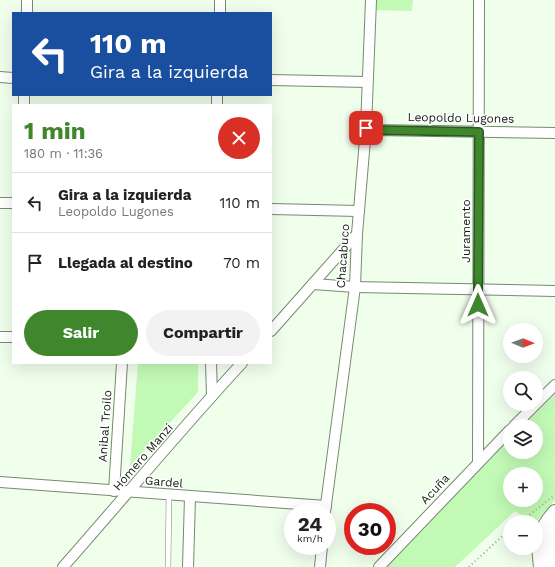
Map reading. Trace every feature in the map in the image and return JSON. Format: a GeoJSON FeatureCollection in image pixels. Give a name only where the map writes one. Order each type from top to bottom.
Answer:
{"type":"FeatureCollection","features":[{"type":"Feature","properties":{"kind":"main road"},"geometry":{"type":"LineString","coordinates":[[541,567],[538,544],[541,531],[555,512]]}},
{"type":"Feature","properties":{"kind":"main road"},"geometry":{"type":"LineString","coordinates":[[554,567],[552,536],[555,525]]}},
{"type":"Feature","properties":{"kind":"street"},"geometry":{"type":"LineString","coordinates":[[27,0],[27,12]]}},
{"type":"Feature","properties":{"kind":"street"},"geometry":{"type":"LineString","coordinates":[[220,0],[220,12]]}},
{"type":"Feature","properties":{"kind":"street","name":"Chacabuco"},"geometry":{"type":"LineString","coordinates":[[326,503],[355,287],[357,234],[366,128],[371,0]]}},
{"type":"Feature","properties":{"kind":"street","name":"Juramento"},"geometry":{"type":"LineString","coordinates":[[478,463],[479,0]]}},
{"type":"Feature","properties":{"kind":"street"},"geometry":{"type":"LineString","coordinates":[[0,78],[12,78]]}},
{"type":"Feature","properties":{"kind":"street"},"geometry":{"type":"LineString","coordinates":[[272,80],[367,82]]}},
{"type":"Feature","properties":{"kind":"street","name":"Leopoldo Lugones"},"geometry":{"type":"LineString","coordinates":[[366,128],[375,130],[555,133]]}},
{"type":"Feature","properties":{"kind":"street"},"geometry":{"type":"LineString","coordinates":[[0,203],[12,203]]}},
{"type":"Feature","properties":{"kind":"street"},"geometry":{"type":"LineString","coordinates":[[272,209],[359,211]]}},
{"type":"Feature","properties":{"kind":"street"},"geometry":{"type":"LineString","coordinates":[[272,330],[357,234]]}},
{"type":"Feature","properties":{"kind":"street"},"geometry":{"type":"LineString","coordinates":[[314,284],[355,287],[555,291]]}},
{"type":"Feature","properties":{"kind":"street"},"geometry":{"type":"LineString","coordinates":[[0,337],[12,337]]}},
{"type":"Feature","properties":{"kind":"street","name":"Anibal Troilo"},"geometry":{"type":"LineString","coordinates":[[114,491],[122,364]]}},
{"type":"Feature","properties":{"kind":"street"},"geometry":{"type":"LineString","coordinates":[[211,364],[212,396]]}},
{"type":"Feature","properties":{"kind":"street","name":"Homero Manzi"},"geometry":{"type":"LineString","coordinates":[[63,567],[241,364]]}},
{"type":"Feature","properties":{"kind":"street"},"geometry":{"type":"LineString","coordinates":[[521,419],[555,385]]}},
{"type":"Feature","properties":{"kind":"street","name":"Acuña"},"geometry":{"type":"LineString","coordinates":[[379,567],[503,437]]}},
{"type":"Feature","properties":{"kind":"street","name":"Gardel"},"geometry":{"type":"LineString","coordinates":[[0,482],[284,505]]}},
{"type":"Feature","properties":{"kind":"street"},"geometry":{"type":"LineString","coordinates":[[188,567],[190,497]]}},
{"type":"Feature","properties":{"kind":"street"},"geometry":{"type":"LineString","coordinates":[[320,567],[321,555]]}},
{"type":"Feature","properties":{"kind":"lane"},"geometry":{"type":"LineString","coordinates":[[168,567],[169,495]]}},
{"type":"Feature","properties":{"kind":"path"},"geometry":{"type":"LineString","coordinates":[[529,515],[555,495]]}},
{"type":"Feature","properties":{"kind":"path"},"geometry":{"type":"LineString","coordinates":[[469,567],[503,535]]}},
{"type":"Feature","properties":{"kind":"green space"},"geometry":{"type":"Polygon","coordinates":[[[371,0],[413,0],[412,11],[370,10],[371,0]]]}},
{"type":"Feature","properties":{"kind":"green space"},"geometry":{"type":"Polygon","coordinates":[[[138,364],[198,364],[198,392],[130,466],[138,364]]]}},
{"type":"Feature","properties":{"kind":"green space"},"geometry":{"type":"Polygon","coordinates":[[[555,394],[555,500],[542,515],[521,515],[515,511],[511,515],[503,515],[503,522],[455,567],[385,567],[426,522],[503,446],[503,459],[543,459],[543,419],[530,419],[538,411],[543,411],[543,406],[555,394]]]}},
{"type":"Feature","properties":{"kind":"route"},"geometry":{"type":"LineString","coordinates":[[366,128],[375,130],[479,132],[478,305]]}}]}
